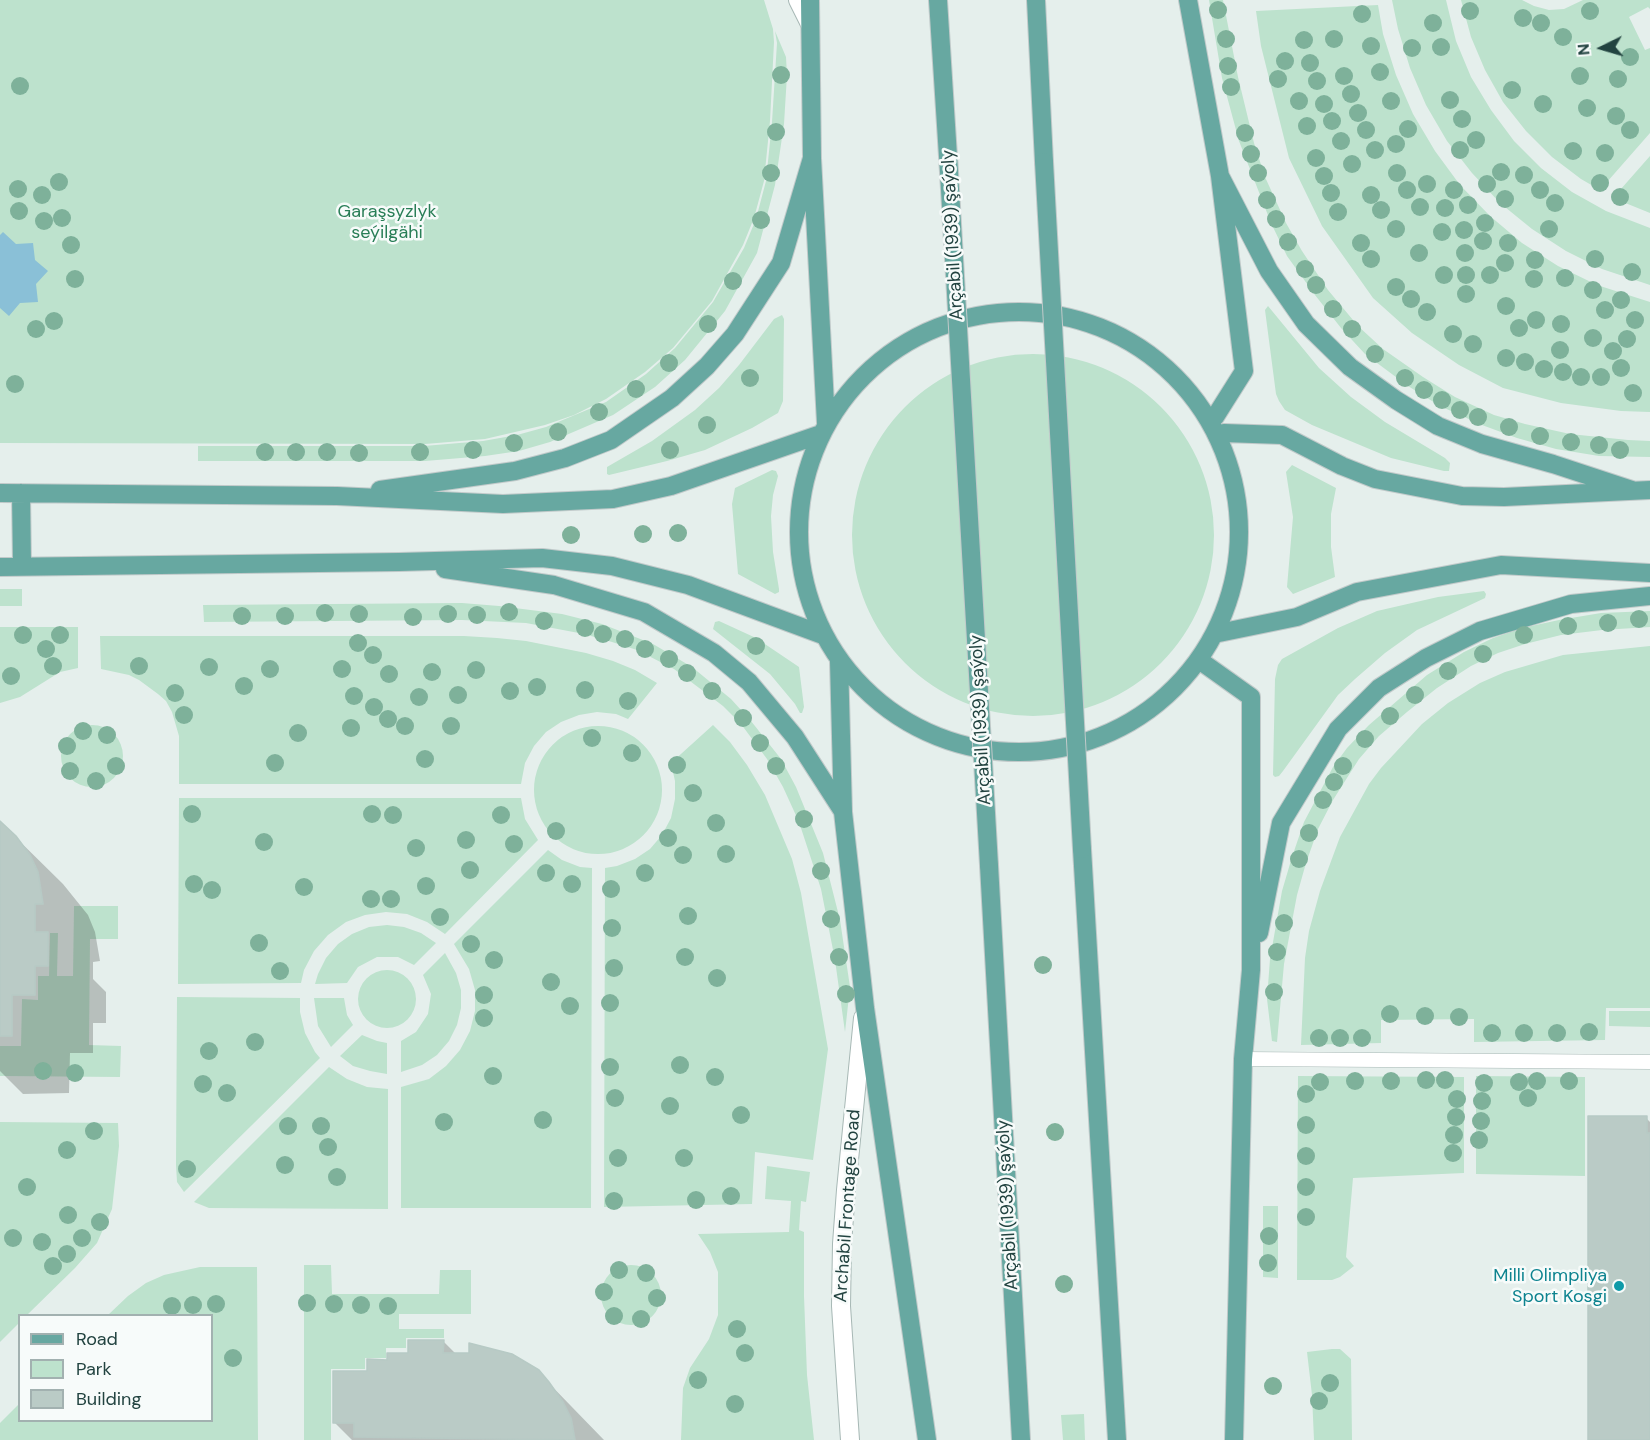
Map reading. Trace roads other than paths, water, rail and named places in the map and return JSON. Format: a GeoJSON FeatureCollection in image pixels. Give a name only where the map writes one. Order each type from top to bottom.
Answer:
{"type":"FeatureCollection","features":[{"type":"Feature","properties":{"kind":"main road"},"geometry":{"type":"LineString","coordinates":[[0,493],[337,496],[504,504],[613,499],[671,486],[823,428],[859,379],[901,344],[951,321],[1004,310],[1058,314],[1110,331],[1157,360],[1219,425],[1233,480],[1239,533],[1233,585],[1214,634],[1199,660],[1163,699],[1120,728],[1071,747],[1019,753],[967,747],[918,729],[875,700],[839,661],[823,635],[802,576],[798,512],[823,428],[812,158],[810,0]]}},
{"type":"Feature","properties":{"kind":"main road","name":"Arçabil (1939) şaýoly"},"geometry":{"type":"LineString","coordinates":[[938,0],[1021,1440]]}},
{"type":"Feature","properties":{"kind":"main road"},"geometry":{"type":"LineString","coordinates":[[1036,0],[1117,1440]]}},
{"type":"Feature","properties":{"kind":"main road"},"geometry":{"type":"LineString","coordinates":[[1188,0],[1220,176],[1244,371],[1219,425]]}},
{"type":"Feature","properties":{"kind":"main road"},"geometry":{"type":"LineString","coordinates":[[337,496],[515,471],[565,458],[611,440],[646,417],[672,398],[707,366],[735,334],[781,263],[812,158]]}},
{"type":"Feature","properties":{"kind":"main road"},"geometry":{"type":"LineString","coordinates":[[1220,176],[1269,271],[1306,324],[1350,367],[1438,426],[1482,444],[1641,490]]}},
{"type":"Feature","properties":{"kind":"main road"},"geometry":{"type":"LineString","coordinates":[[1219,425],[1282,435],[1342,466],[1375,479],[1462,496],[1504,497],[1641,490]]}},
{"type":"Feature","properties":{"kind":"main road"},"geometry":{"type":"LineString","coordinates":[[21,493],[22,566]]}},
{"type":"Feature","properties":{"kind":"main road"},"geometry":{"type":"LineString","coordinates":[[0,567],[542,558],[612,566],[688,585],[823,635]]}},
{"type":"Feature","properties":{"kind":"main road"},"geometry":{"type":"LineString","coordinates":[[399,562],[554,585],[644,612],[714,653],[749,682],[795,737],[843,812]]}},
{"type":"Feature","properties":{"kind":"main road"},"geometry":{"type":"LineString","coordinates":[[1214,634],[1297,617],[1357,592],[1501,565],[1650,573]]}},
{"type":"Feature","properties":{"kind":"main road"},"geometry":{"type":"LineString","coordinates":[[1251,970],[1281,823],[1338,729],[1379,688],[1426,658],[1480,631],[1571,604],[1650,596]]}},
{"type":"Feature","properties":{"kind":"main road"},"geometry":{"type":"LineString","coordinates":[[1199,660],[1251,697],[1251,970],[1243,1059],[1234,1440]]}},
{"type":"Feature","properties":{"kind":"main road"},"geometry":{"type":"LineString","coordinates":[[839,661],[843,812],[865,1008],[927,1440]]}},
{"type":"Feature","properties":{"kind":"street"},"geometry":{"type":"LineString","coordinates":[[798,0],[810,24]]}},
{"type":"Feature","properties":{"kind":"street","name":"Archabil Frontage Road"},"geometry":{"type":"LineString","coordinates":[[850,1440],[841,1306],[842,1244],[865,1008]]}},
{"type":"Feature","properties":{"kind":"lane"},"geometry":{"type":"LineString","coordinates":[[1243,1059],[1650,1062]]}},
{"type":"Feature","properties":{"kind":"water"},"geometry":{"type":"Polygon","coordinates":[[[3,232],[16,244],[33,243],[35,260],[48,271],[36,284],[38,302],[20,303],[9,316],[0,308],[0,235],[3,232]]]}},
{"type":"Feature","properties":{"kind":"place","name":"Milli Olimpliya Sport Kosgi"},"geometry":{"type":"Point","coordinates":[1619,1286]}},
{"type":"Feature","properties":{"kind":"park label","name":"Garaşsyzlyk seýilgähi"},"geometry":{"type":"Point","coordinates":[387,222]}}]}
